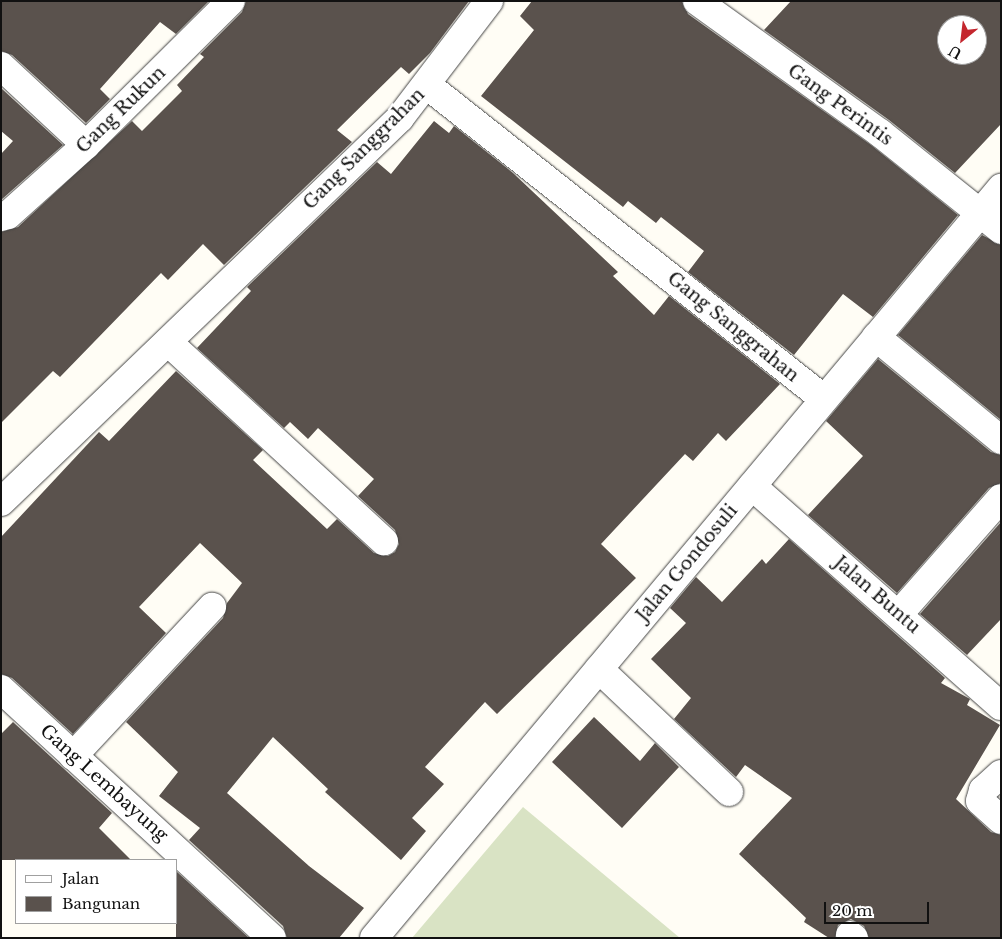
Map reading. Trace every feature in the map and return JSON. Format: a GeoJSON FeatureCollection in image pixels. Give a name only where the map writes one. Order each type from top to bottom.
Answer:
{"type":"FeatureCollection","features":[{"type":"Feature","properties":{"kind":"street","name":"Gang Rukun"},"geometry":{"type":"LineString","coordinates":[[5,216],[86,145],[231,1]]}},
{"type":"Feature","properties":{"kind":"street"},"geometry":{"type":"LineString","coordinates":[[427,85],[489,1]]}},
{"type":"Feature","properties":{"kind":"street","name":"Gang Perintis"},"geometry":{"type":"LineString","coordinates":[[697,1],[880,133],[1001,230]]}},
{"type":"Feature","properties":{"kind":"street"},"geometry":{"type":"LineString","coordinates":[[1,66],[86,145]]}},
{"type":"Feature","properties":{"kind":"street","name":"Gang Sanggrahan"},"geometry":{"type":"LineString","coordinates":[[1,502],[400,118],[427,85],[824,399]]}},
{"type":"Feature","properties":{"kind":"street","name":"Jalan Gondosuli"},"geometry":{"type":"LineString","coordinates":[[374,938],[1001,188]]}},
{"type":"Feature","properties":{"kind":"street"},"geometry":{"type":"LineString","coordinates":[[876,337],[1001,440]]}},
{"type":"Feature","properties":{"kind":"street"},"geometry":{"type":"LineString","coordinates":[[168,342],[384,541]]}},
{"type":"Feature","properties":{"kind":"street","name":"Jalan Buntu"},"geometry":{"type":"LineString","coordinates":[[752,486],[1001,706]]}},
{"type":"Feature","properties":{"kind":"street"},"geometry":{"type":"LineString","coordinates":[[899,614],[1001,498]]}},
{"type":"Feature","properties":{"kind":"street"},"geometry":{"type":"LineString","coordinates":[[73,756],[212,607]]}},
{"type":"Feature","properties":{"kind":"street"},"geometry":{"type":"LineString","coordinates":[[599,668],[729,792]]}},
{"type":"Feature","properties":{"kind":"street","name":"Gang Lembayung"},"geometry":{"type":"LineString","coordinates":[[1,689],[272,938]]}},
{"type":"Feature","properties":{"kind":"street"},"geometry":{"type":"LineString","coordinates":[[1001,774],[984,790],[980,801],[1001,820]]}},
{"type":"Feature","properties":{"kind":"green space"},"geometry":{"type":"Polygon","coordinates":[[[523,807],[680,938],[412,938],[523,807]]]}},
{"type":"Feature","properties":{"kind":"building"},"geometry":{"type":"Polygon","coordinates":[[[1,1],[209,1],[176,34],[160,22],[100,89],[110,99],[86,123],[12,55],[1,51],[1,1]]]}},
{"type":"Feature","properties":{"kind":"building"},"geometry":{"type":"Polygon","coordinates":[[[246,1],[469,1],[430,53],[409,74],[401,67],[337,130],[352,142],[224,265],[203,244],[168,280],[161,273],[60,377],[53,371],[1,423],[1,232],[18,227],[132,121],[142,131],[182,91],[177,85],[204,57],[200,54],[242,12],[246,1]]]}},
{"type":"Feature","properties":{"kind":"building"},"geometry":{"type":"Polygon","coordinates":[[[532,1],[682,1],[688,14],[871,145],[958,215],[873,317],[843,294],[794,355],[688,272],[704,251],[661,217],[656,223],[628,201],[623,207],[481,96],[534,30],[520,16],[532,1]]]}},
{"type":"Feature","properties":{"kind":"building"},"geometry":{"type":"Polygon","coordinates":[[[791,1],[1001,1],[1001,124],[955,173],[889,120],[764,30],[791,1]]]}},
{"type":"Feature","properties":{"kind":"building"},"geometry":{"type":"Polygon","coordinates":[[[1,88],[63,145],[1,200],[1,154],[13,141],[1,131],[1,88]]]}},
{"type":"Feature","properties":{"kind":"building"},"geometry":{"type":"Polygon","coordinates":[[[434,121],[449,133],[454,126],[513,173],[618,272],[613,276],[654,315],[669,296],[780,384],[726,441],[718,433],[693,461],[685,454],[601,544],[636,578],[497,714],[485,702],[425,767],[444,784],[412,818],[426,831],[401,860],[325,792],[328,789],[273,737],[227,793],[309,866],[364,908],[339,938],[287,938],[283,926],[189,840],[200,828],[159,796],[178,772],[126,722],[223,618],[227,603],[242,583],[200,543],[139,607],[166,633],[73,734],[12,678],[1,674],[1,537],[99,432],[109,441],[176,371],[263,450],[253,460],[327,529],[337,519],[374,553],[388,556],[395,552],[399,544],[395,530],[358,496],[374,479],[318,428],[308,439],[290,422],[284,428],[197,348],[251,291],[247,287],[377,162],[391,174],[434,121]]]}},
{"type":"Feature","properties":{"kind":"building"},"geometry":{"type":"Polygon","coordinates":[[[982,235],[1001,245],[1001,420],[898,335],[982,235]]]}},
{"type":"Feature","properties":{"kind":"building"},"geometry":{"type":"Polygon","coordinates":[[[878,359],[991,452],[1001,455],[1001,483],[989,488],[897,593],[808,515],[863,456],[826,421],[878,359]]]}},
{"type":"Feature","properties":{"kind":"building"},"geometry":{"type":"Polygon","coordinates":[[[1001,522],[1001,619],[967,655],[920,614],[1001,522]]]}},
{"type":"Feature","properties":{"kind":"building"},"geometry":{"type":"Polygon","coordinates":[[[789,539],[945,678],[941,683],[970,699],[967,705],[1000,725],[956,799],[991,832],[1001,835],[1001,938],[869,938],[864,926],[851,919],[838,925],[835,938],[829,938],[804,922],[806,918],[739,854],[792,798],[745,765],[736,777],[674,719],[691,698],[651,659],[686,623],[670,608],[696,577],[722,602],[762,559],[766,564],[789,539]]]}},
{"type":"Feature","properties":{"kind":"building"},"geometry":{"type":"Polygon","coordinates":[[[594,717],[640,761],[655,743],[679,767],[622,828],[552,762],[594,717]]]}},
{"type":"Feature","properties":{"kind":"building"},"geometry":{"type":"Polygon","coordinates":[[[13,722],[112,813],[99,828],[130,859],[1,860],[1,734],[13,722]]]}},
{"type":"Feature","properties":{"kind":"building"},"geometry":{"type":"Polygon","coordinates":[[[178,873],[249,938],[176,938],[176,924],[178,924],[178,873]]]}}]}
